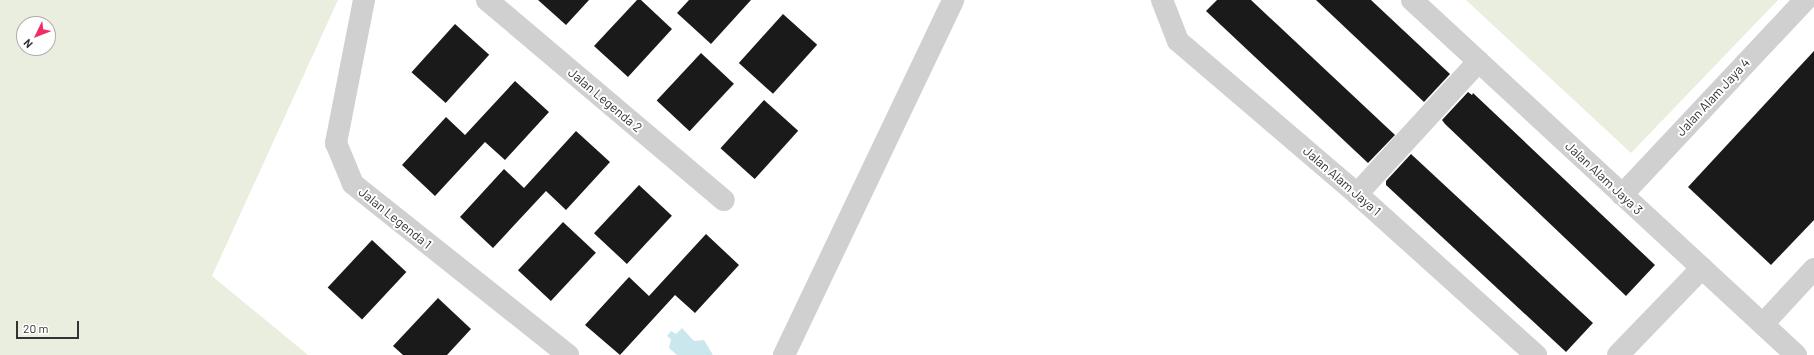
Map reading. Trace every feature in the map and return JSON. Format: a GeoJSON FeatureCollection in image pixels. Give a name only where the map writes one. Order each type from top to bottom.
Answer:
{"type":"FeatureCollection","features":[{"type":"Feature","properties":{"kind":"street","name":"Jalan Legenda 1"},"geometry":{"type":"LineString","coordinates":[[364,0],[336,143],[353,184],[568,355]]}},
{"type":"Feature","properties":{"kind":"street","name":"Jalan Legenda 2"},"geometry":{"type":"LineString","coordinates":[[487,0],[724,200]]}},
{"type":"Feature","properties":{"kind":"street"},"geometry":{"type":"LineString","coordinates":[[784,355],[953,0]]}},
{"type":"Feature","properties":{"kind":"street","name":"Jalan Alam Jaya 1"},"geometry":{"type":"LineString","coordinates":[[1162,0],[1178,42],[1357,194],[1536,355]]}},
{"type":"Feature","properties":{"kind":"street","name":"Jalan Alam Jaya 3"},"geometry":{"type":"LineString","coordinates":[[1412,0],[1796,355]]}},
{"type":"Feature","properties":{"kind":"street","name":"Jalan Alam Jaya 4"},"geometry":{"type":"LineString","coordinates":[[1622,195],[1804,0]]}},
{"type":"Feature","properties":{"kind":"street"},"geometry":{"type":"LineString","coordinates":[[1357,194],[1479,61]]}},
{"type":"Feature","properties":{"kind":"street"},"geometry":{"type":"LineString","coordinates":[[1618,355],[1702,268]]}},
{"type":"Feature","properties":{"kind":"street"},"geometry":{"type":"LineString","coordinates":[[1762,324],[1814,269]]}},
{"type":"Feature","properties":{"kind":"green space"},"geometry":{"type":"Polygon","coordinates":[[[0,0],[338,0],[212,276],[308,355],[0,355],[0,0]]]}},
{"type":"Feature","properties":{"kind":"green space"},"geometry":{"type":"Polygon","coordinates":[[[1466,0],[1778,0],[1631,153],[1466,0]]]}},
{"type":"Feature","properties":{"kind":"water"},"geometry":{"type":"Polygon","coordinates":[[[682,328],[694,341],[704,340],[713,355],[677,355],[669,348],[671,339],[667,336],[671,331],[676,334],[682,328]]]}},
{"type":"Feature","properties":{"kind":"building"},"geometry":{"type":"Polygon","coordinates":[[[538,0],[589,0],[566,25],[538,0]]]}},
{"type":"Feature","properties":{"kind":"building"},"geometry":{"type":"Polygon","coordinates":[[[637,0],[641,0],[672,29],[628,77],[594,46],[637,0]]]}},
{"type":"Feature","properties":{"kind":"building"},"geometry":{"type":"Polygon","coordinates":[[[689,0],[751,0],[711,44],[677,13],[689,0]]]}},
{"type":"Feature","properties":{"kind":"building"},"geometry":{"type":"Polygon","coordinates":[[[1217,0],[1251,0],[1395,135],[1368,163],[1206,11],[1217,0]]]}},
{"type":"Feature","properties":{"kind":"building"},"geometry":{"type":"Polygon","coordinates":[[[1316,0],[1371,0],[1450,74],[1424,102],[1316,0]]]}},
{"type":"Feature","properties":{"kind":"building"},"geometry":{"type":"Polygon","coordinates":[[[783,14],[817,45],[773,94],[739,63],[783,14]]]}},
{"type":"Feature","properties":{"kind":"building"},"geometry":{"type":"Polygon","coordinates":[[[455,24],[489,55],[446,103],[412,72],[455,24]]]}},
{"type":"Feature","properties":{"kind":"building"},"geometry":{"type":"Polygon","coordinates":[[[1814,51],[1814,220],[1771,265],[1688,187],[1814,51]]]}},
{"type":"Feature","properties":{"kind":"building"},"geometry":{"type":"Polygon","coordinates":[[[701,53],[734,84],[690,131],[657,101],[701,53]]]}},
{"type":"Feature","properties":{"kind":"building"},"geometry":{"type":"Polygon","coordinates":[[[515,81],[549,112],[505,160],[485,142],[435,196],[402,165],[446,117],[465,135],[515,81]]]}},
{"type":"Feature","properties":{"kind":"building"},"geometry":{"type":"Polygon","coordinates":[[[1468,92],[1472,95],[1473,93],[1655,265],[1626,296],[1445,124],[1442,120],[1468,92]]]}},
{"type":"Feature","properties":{"kind":"building"},"geometry":{"type":"Polygon","coordinates":[[[764,100],[798,131],[755,179],[721,148],[764,100]]]}},
{"type":"Feature","properties":{"kind":"building"},"geometry":{"type":"Polygon","coordinates":[[[576,131],[610,162],[566,210],[546,191],[493,248],[460,217],[504,169],[524,188],[576,131]]]}},
{"type":"Feature","properties":{"kind":"building"},"geometry":{"type":"Polygon","coordinates":[[[1411,154],[1593,323],[1566,352],[1386,185],[1386,181],[1411,154]]]}},
{"type":"Feature","properties":{"kind":"building"},"geometry":{"type":"Polygon","coordinates":[[[639,185],[672,216],[627,264],[594,233],[639,185]]]}},
{"type":"Feature","properties":{"kind":"building"},"geometry":{"type":"Polygon","coordinates":[[[563,222],[596,253],[551,301],[518,270],[563,222]]]}},
{"type":"Feature","properties":{"kind":"building"},"geometry":{"type":"Polygon","coordinates":[[[706,234],[739,265],[695,313],[675,295],[620,355],[585,325],[629,277],[649,296],[706,234]]]}},
{"type":"Feature","properties":{"kind":"building"},"geometry":{"type":"Polygon","coordinates":[[[372,240],[406,272],[362,320],[328,288],[372,240]]]}},
{"type":"Feature","properties":{"kind":"building"},"geometry":{"type":"Polygon","coordinates":[[[438,298],[471,329],[447,355],[403,355],[393,346],[438,298]]]}}]}
